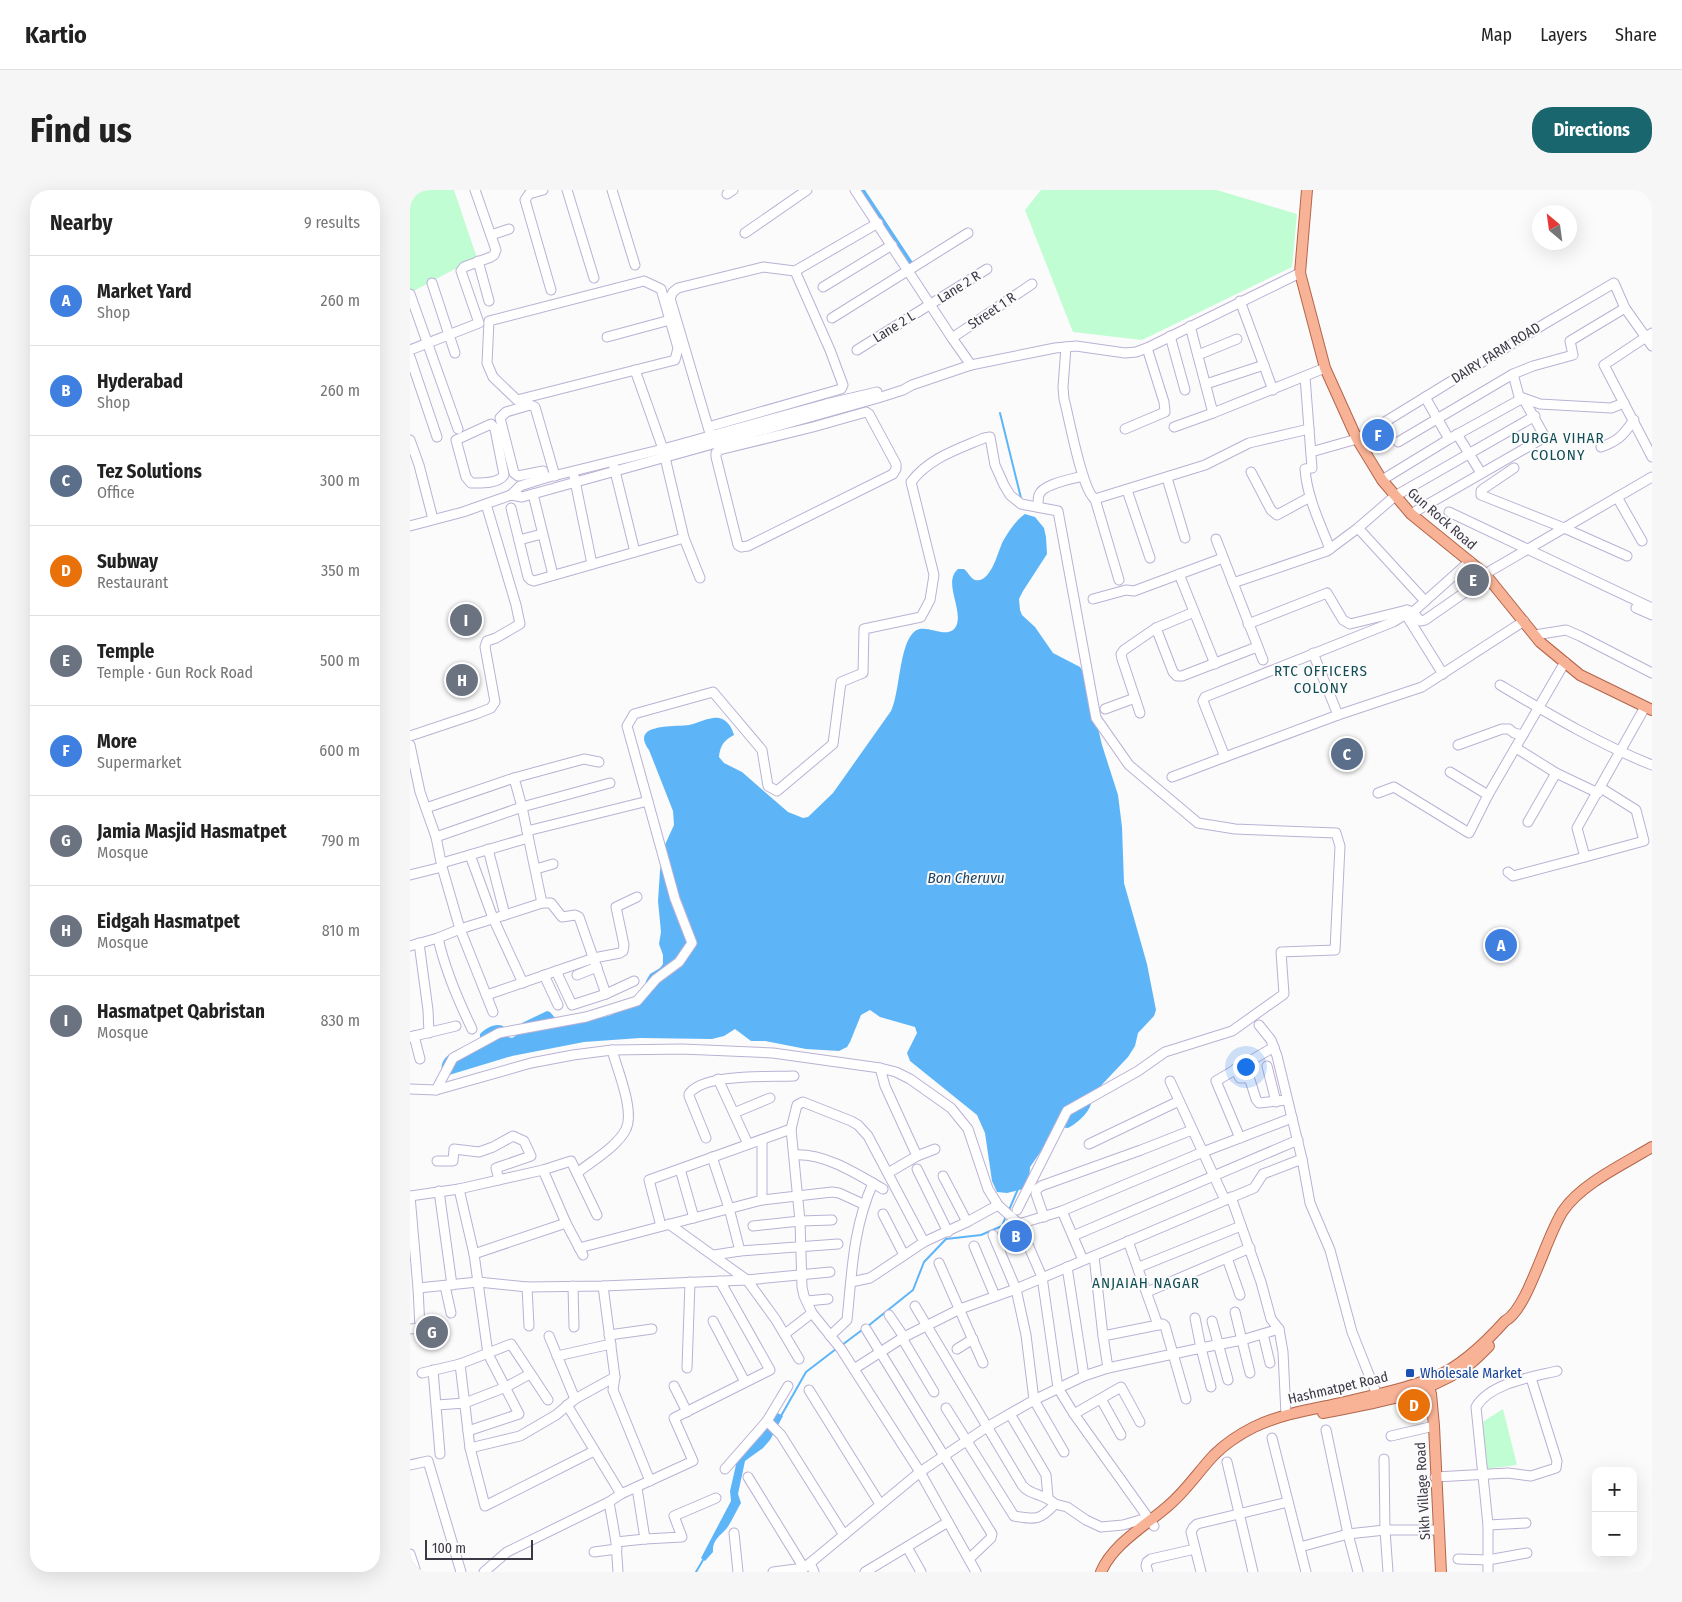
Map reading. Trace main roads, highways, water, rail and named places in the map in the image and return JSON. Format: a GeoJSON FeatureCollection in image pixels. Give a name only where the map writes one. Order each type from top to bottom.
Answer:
{"type":"FeatureCollection","features":[{"type":"Feature","properties":{"kind":"main road","name":"Gun Rock Road"},"geometry":{"type":"LineString","coordinates":[[1307,190],[1300,273],[1325,368],[1357,438],[1382,480],[1411,514],[1486,575],[1535,635],[1580,675],[1649,709]]}},
{"type":"Feature","properties":{"kind":"main road"},"geometry":{"type":"LineString","coordinates":[[1102,1571],[1150,1522],[1175,1508],[1228,1449],[1256,1429],[1287,1420],[1381,1402],[1465,1369],[1510,1325],[1512,1317],[1525,1294],[1562,1213],[1574,1197],[1652,1147]]}},
{"type":"Feature","properties":{"kind":"main road","name":"Hashmatpet Road"},"geometry":{"type":"LineString","coordinates":[[1256,1429],[1286,1415],[1427,1384]]}},
{"type":"Feature","properties":{"kind":"main road","name":"Sikh Village Road"},"geometry":{"type":"LineString","coordinates":[[1427,1384],[1434,1426],[1441,1572]]}},
{"type":"Feature","properties":{"kind":"water"},"geometry":{"type":"Polygon","coordinates":[[[860,190],[865,190],[914,264],[911,266],[860,190]]]}},
{"type":"Feature","properties":{"kind":"water","name":"Bon Cheruvu"},"geometry":{"type":"Polygon","coordinates":[[[1025,514],[1035,517],[1044,528],[1047,554],[1019,599],[1020,610],[1022,615],[1035,627],[1053,653],[1080,667],[1085,674],[1102,745],[1118,795],[1122,827],[1124,883],[1147,964],[1156,1010],[1154,1016],[1138,1033],[1135,1046],[1128,1057],[1095,1092],[1085,1115],[1068,1128],[1059,1127],[1052,1131],[1046,1144],[1030,1167],[1029,1182],[1023,1189],[1007,1193],[997,1192],[992,1181],[985,1133],[977,1115],[910,1061],[907,1053],[917,1033],[915,1027],[880,1017],[870,1010],[861,1015],[847,1047],[839,1051],[806,1049],[765,1041],[751,1041],[735,1029],[724,1036],[712,1039],[640,1038],[584,1042],[512,1056],[449,1075],[442,1071],[444,1059],[461,1048],[480,1043],[480,1034],[497,1025],[503,1026],[508,1037],[512,1038],[520,1033],[522,1023],[547,1011],[557,1020],[600,1018],[611,1015],[637,1002],[643,995],[646,981],[650,974],[663,964],[663,955],[659,944],[661,932],[658,901],[660,871],[663,849],[674,825],[673,811],[644,741],[645,735],[649,731],[656,728],[689,725],[712,718],[722,719],[729,725],[734,735],[725,741],[720,750],[719,757],[724,763],[742,772],[788,812],[803,818],[808,817],[833,793],[891,711],[903,657],[910,637],[915,631],[920,629],[949,632],[954,629],[958,617],[952,588],[954,574],[958,569],[964,569],[975,580],[981,580],[985,577],[993,566],[1005,537],[1025,514]]]}},
{"type":"Feature","properties":{"kind":"water"},"geometry":{"type":"Polygon","coordinates":[[[776,1412],[783,1416],[770,1440],[763,1448],[745,1461],[738,1494],[741,1503],[727,1528],[715,1541],[713,1552],[705,1561],[701,1558],[731,1501],[730,1491],[738,1456],[762,1435],[776,1412]]]}},
{"type":"Feature","properties":{"kind":"waterway"},"geometry":{"type":"LineString","coordinates":[[1000,413],[1021,498]]}},
{"type":"Feature","properties":{"kind":"waterway"},"geometry":{"type":"LineString","coordinates":[[1009,1210],[1018,1189]]}},
{"type":"Feature","properties":{"kind":"waterway"},"geometry":{"type":"LineString","coordinates":[[868,1326],[913,1290],[924,1262],[946,1239],[981,1235],[1002,1226],[1006,1216]]}},
{"type":"Feature","properties":{"kind":"waterway"},"geometry":{"type":"LineString","coordinates":[[842,1345],[862,1330]]}},
{"type":"Feature","properties":{"kind":"waterway"},"geometry":{"type":"LineString","coordinates":[[781,1416],[806,1372],[836,1349]]}},
{"type":"Feature","properties":{"kind":"waterway"},"geometry":{"type":"LineString","coordinates":[[696,1572],[703,1560]]}},
{"type":"Feature","properties":{"kind":"place","name":"More"},"geometry":{"type":"Point","coordinates":[1378,435]}},
{"type":"Feature","properties":{"kind":"place","name":"Temple"},"geometry":{"type":"Point","coordinates":[1473,580]}},
{"type":"Feature","properties":{"kind":"place","name":"Hasmatpet Qabristan"},"geometry":{"type":"Point","coordinates":[466,620]}},
{"type":"Feature","properties":{"kind":"place","name":"Eidgah Hasmatpet"},"geometry":{"type":"Point","coordinates":[462,680]}},
{"type":"Feature","properties":{"kind":"place","name":"Tez Solutions"},"geometry":{"type":"Point","coordinates":[1347,754]}},
{"type":"Feature","properties":{"kind":"place","name":"Market Yard"},"geometry":{"type":"Point","coordinates":[1501,945]}},
{"type":"Feature","properties":{"kind":"place","name":"Hyderabad"},"geometry":{"type":"Point","coordinates":[1016,1236]}},
{"type":"Feature","properties":{"kind":"place","name":"Jamia Masjid Hasmatpet"},"geometry":{"type":"Point","coordinates":[432,1332]}},
{"type":"Feature","properties":{"kind":"place","name":"Wholesale Market"},"geometry":{"type":"Point","coordinates":[1410,1373]}},
{"type":"Feature","properties":{"kind":"place","name":"Subway"},"geometry":{"type":"Point","coordinates":[1414,1405]}},
{"type":"Feature","properties":{"kind":"district","name":"DURGA VIHAR COLONY"},"geometry":{"type":"Point","coordinates":[1558,446]}},
{"type":"Feature","properties":{"kind":"district","name":"RTC OFFICERS COLONY"},"geometry":{"type":"Point","coordinates":[1321,680]}},
{"type":"Feature","properties":{"kind":"district","name":"ANJAIAH NAGAR"},"geometry":{"type":"Point","coordinates":[1146,1283]}}]}
